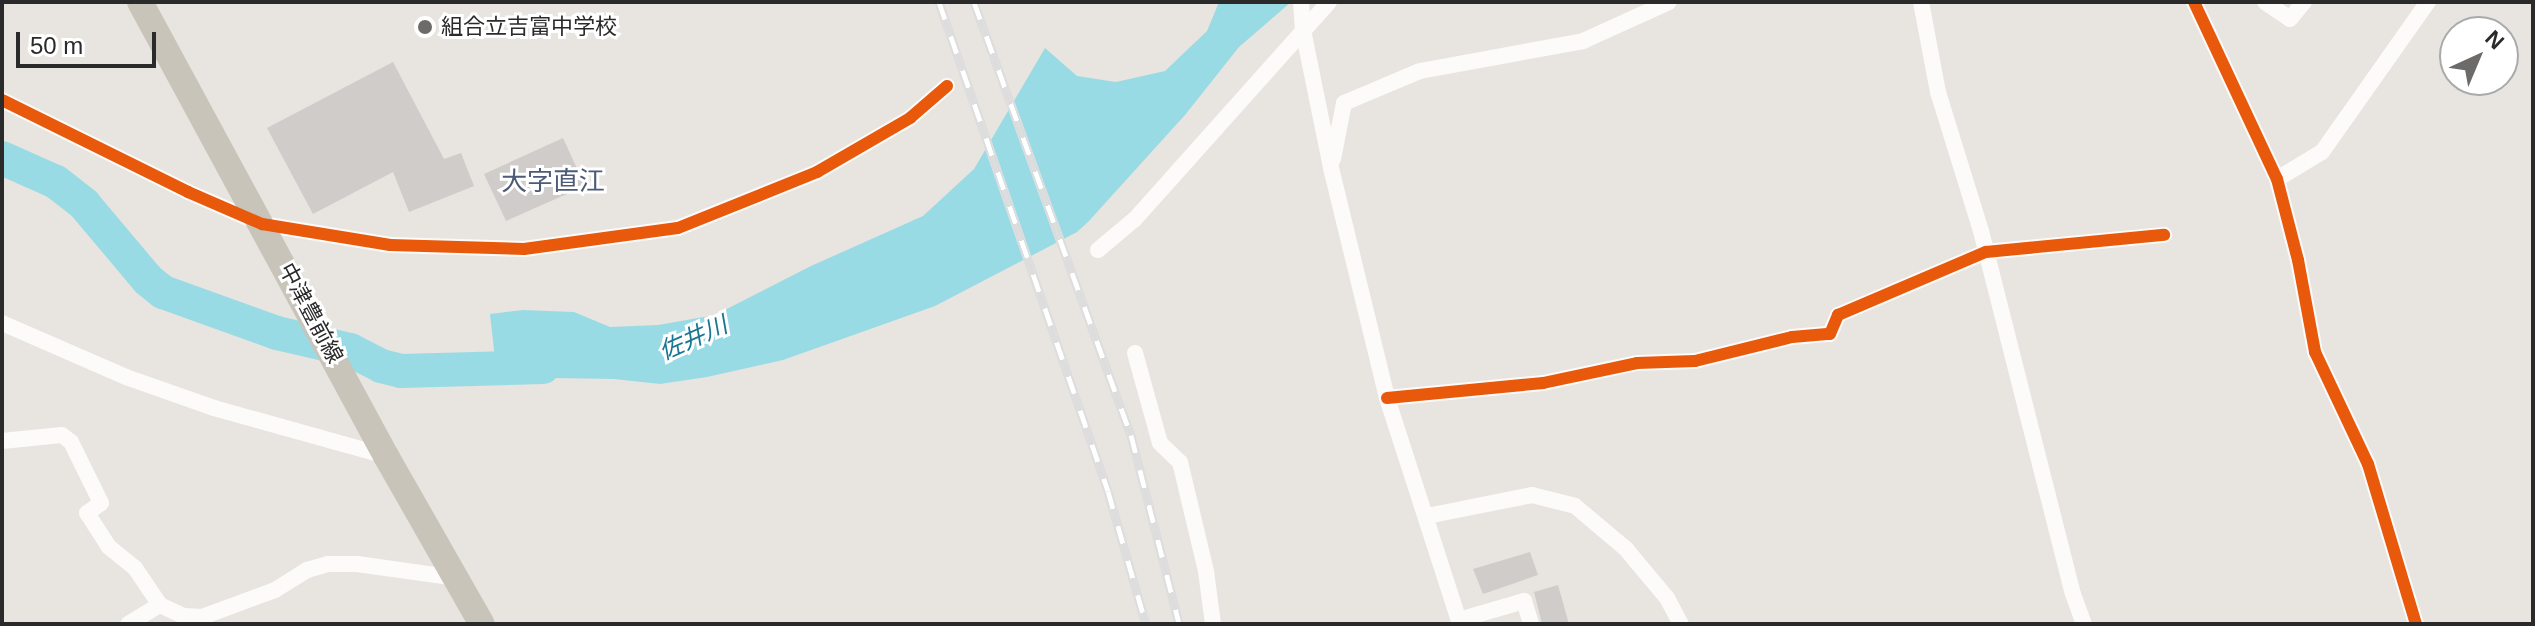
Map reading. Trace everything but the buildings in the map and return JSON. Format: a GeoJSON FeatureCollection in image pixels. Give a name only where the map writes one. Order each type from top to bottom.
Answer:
{"type":"FeatureCollection","features":[{"type":"Feature","properties":{"kind":"main road","name":"中津豊前線"},"geometry":{"type":"LineString","coordinates":[[140,2],[386,456],[482,624]]}},
{"type":"Feature","properties":{"kind":"street"},"geometry":{"type":"LineString","coordinates":[[1098,250],[1135,219],[1329,2]]}},
{"type":"Feature","properties":{"kind":"street"},"geometry":{"type":"LineString","coordinates":[[1331,168],[1344,103],[1420,71],[1583,41],[1669,2]]}},
{"type":"Feature","properties":{"kind":"street"},"geometry":{"type":"LineString","coordinates":[[1921,2],[1938,92],[1986,252],[2073,594],[2084,624]]}},
{"type":"Feature","properties":{"kind":"street"},"geometry":{"type":"LineString","coordinates":[[2194,2],[2277,179],[2298,260],[2315,352],[2368,464],[2416,624]]}},
{"type":"Feature","properties":{"kind":"street"},"geometry":{"type":"LineString","coordinates":[[2265,2],[2290,19],[2304,2]]}},
{"type":"Feature","properties":{"kind":"street"},"geometry":{"type":"LineString","coordinates":[[2277,179],[2322,152],[2428,2]]}},
{"type":"Feature","properties":{"kind":"street"},"geometry":{"type":"LineString","coordinates":[[1302,6],[1303,30],[1331,168],[1387,398],[1460,622],[1524,601],[1531,624]]}},
{"type":"Feature","properties":{"kind":"street"},"geometry":{"type":"LineString","coordinates":[[2,100],[188,192],[262,224],[390,245],[524,249],[678,228],[817,172],[910,118],[947,86]]}},
{"type":"Feature","properties":{"kind":"street"},"geometry":{"type":"LineString","coordinates":[[1387,398],[1543,383],[1637,363],[1695,361],[1792,337],[1830,334],[1838,315],[1986,252],[2164,235]]}},
{"type":"Feature","properties":{"kind":"street"},"geometry":{"type":"LineString","coordinates":[[2,323],[126,377],[214,408],[386,456]]}},
{"type":"Feature","properties":{"kind":"street"},"geometry":{"type":"LineString","coordinates":[[1135,353],[1160,443],[1180,462],[1206,571],[1213,624]]}},
{"type":"Feature","properties":{"kind":"street"},"geometry":{"type":"LineString","coordinates":[[2,441],[62,435],[71,442],[101,503],[87,513],[109,547],[135,568],[160,605],[184,616],[202,617],[275,590],[307,570],[328,564],[357,564],[456,578]]}},
{"type":"Feature","properties":{"kind":"street"},"geometry":{"type":"LineString","coordinates":[[1427,516],[1532,495],[1575,506],[1626,549],[1667,598],[1681,624]]}},
{"type":"Feature","properties":{"kind":"street"},"geometry":{"type":"LineString","coordinates":[[128,624],[160,605]]}},
{"type":"Feature","properties":{"kind":"water"},"geometry":{"type":"Polygon","coordinates":[[[1219,2],[1291,2],[1239,47],[1185,115],[1077,232],[935,306],[783,360],[707,377],[660,384],[614,379],[497,377],[490,314],[523,310],[574,312],[610,327],[658,325],[715,315],[811,266],[923,216],[974,169],[1045,48],[1077,76],[1116,82],[1165,71],[1207,31],[1219,2]]]}},
{"type":"Feature","properties":{"kind":"waterway","name":"佐井川"},"geometry":{"type":"LineString","coordinates":[[2,158],[56,182],[84,204],[148,280],[163,292],[277,333],[350,350],[381,366],[401,371],[543,367]]}},
{"type":"Feature","properties":{"kind":"railway"},"geometry":{"type":"LineString","coordinates":[[939,2],[1108,491],[1146,624]]}},
{"type":"Feature","properties":{"kind":"railway"},"geometry":{"type":"LineString","coordinates":[[974,2],[1131,435],[1179,624]]}},
{"type":"Feature","properties":{"kind":"cycle path"},"geometry":{"type":"LineString","coordinates":[[2194,2],[2277,179],[2298,260],[2315,352],[2368,464],[2416,624]]}},
{"type":"Feature","properties":{"kind":"cycle path"},"geometry":{"type":"LineString","coordinates":[[2,100],[188,192],[262,224],[390,245],[524,249],[678,228],[817,172],[910,118],[947,86]]}},
{"type":"Feature","properties":{"kind":"cycle path"},"geometry":{"type":"LineString","coordinates":[[1387,398],[1543,383],[1637,363],[1695,361],[1792,337],[1830,334],[1838,315],[1986,252],[2164,235]]}},
{"type":"Feature","properties":{"kind":"place","name":"組合立吉富中学校"},"geometry":{"type":"Point","coordinates":[425,27]}},
{"type":"Feature","properties":{"kind":"district","name":"大字直江"},"geometry":{"type":"Point","coordinates":[553,182]}}]}
